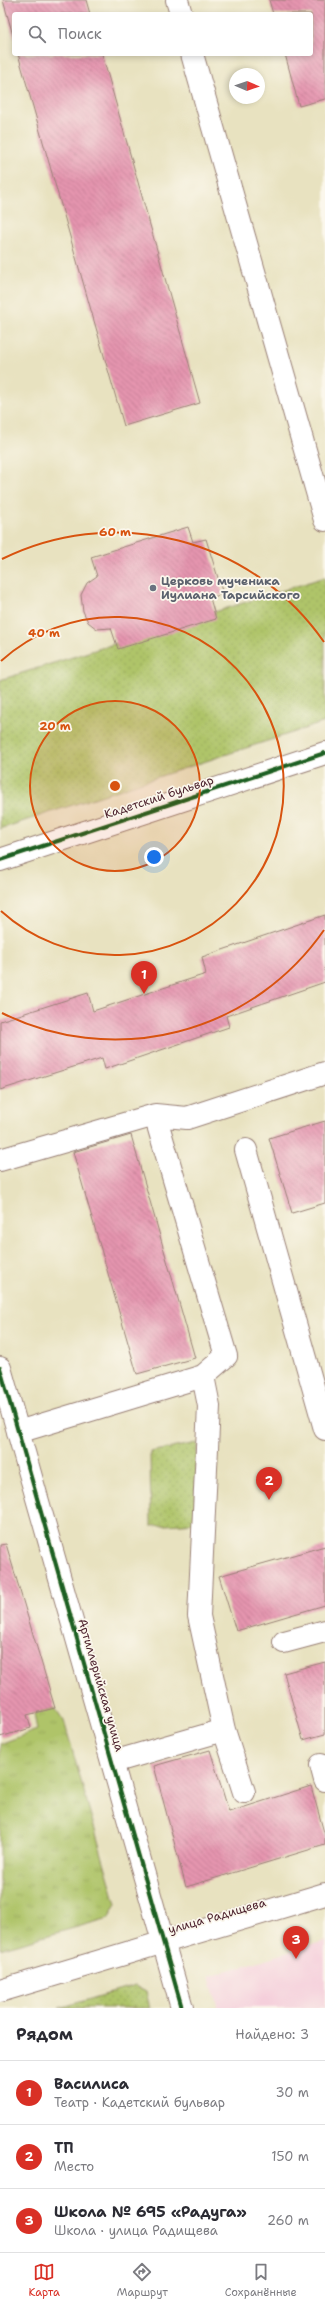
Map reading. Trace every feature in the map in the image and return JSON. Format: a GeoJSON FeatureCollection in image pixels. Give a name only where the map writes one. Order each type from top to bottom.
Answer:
{"type":"FeatureCollection","features":[{"type":"Feature","properties":{"kind":"street"},"geometry":{"type":"LineString","coordinates":[[177,0],[180,12]]}},
{"type":"Feature","properties":{"kind":"street"},"geometry":{"type":"LineString","coordinates":[[193,56],[325,520]]}},
{"type":"Feature","properties":{"kind":"street","name":"Кадетский бульвар"},"geometry":{"type":"LineString","coordinates":[[0,860],[325,753]]}},
{"type":"Feature","properties":{"kind":"street"},"geometry":{"type":"LineString","coordinates":[[0,1160],[155,1115],[187,1118],[325,1073]]}},
{"type":"Feature","properties":{"kind":"street"},"geometry":{"type":"LineString","coordinates":[[10,1421],[203,1376],[226,1356],[155,1115]]}},
{"type":"Feature","properties":{"kind":"street"},"geometry":{"type":"LineString","coordinates":[[246,1150],[325,1429]]}},
{"type":"Feature","properties":{"kind":"street","name":"Артиллерийская улица"},"geometry":{"type":"LineString","coordinates":[[0,1368],[10,1421],[113,1762],[182,2008]]}},
{"type":"Feature","properties":{"kind":"street"},"geometry":{"type":"LineString","coordinates":[[203,1376],[209,1406],[198,1616],[224,1730],[244,1792]]}},
{"type":"Feature","properties":{"kind":"street"},"geometry":{"type":"LineString","coordinates":[[284,1642],[325,1631]]}},
{"type":"Feature","properties":{"kind":"street"},"geometry":{"type":"LineString","coordinates":[[113,1762],[224,1730]]}},
{"type":"Feature","properties":{"kind":"street","name":"улица Радищева"},"geometry":{"type":"LineString","coordinates":[[0,1990],[325,1894]]}},
{"type":"Feature","properties":{"kind":"shaded area"},"geometry":{"type":"Polygon","coordinates":[[[325,1941],[325,2008],[218,2008],[209,1976],[325,1941]]]}},
{"type":"Feature","properties":{"kind":"green space"},"geometry":{"type":"Polygon","coordinates":[[[325,577],[325,722],[0,829],[0,680],[325,577]]]}},
{"type":"Feature","properties":{"kind":"green space"},"geometry":{"type":"Polygon","coordinates":[[[197,1443],[196,1523],[151,1526],[150,1452],[197,1443]]]}},
{"type":"Feature","properties":{"kind":"green space"},"geometry":{"type":"Polygon","coordinates":[[[55,1708],[64,1721],[116,1904],[109,1918],[0,1949],[0,1744],[37,1730],[34,1713],[55,1708]]]}},
{"type":"Feature","properties":{"kind":"green space"},"geometry":{"type":"Polygon","coordinates":[[[135,1986],[146,1992],[150,2008],[59,2008],[135,1986]]]}},
{"type":"Feature","properties":{"kind":"building"},"geometry":{"type":"Polygon","coordinates":[[[3,0],[86,0],[89,12],[12,12],[12,32],[3,0]]]}},
{"type":"Feature","properties":{"kind":"building"},"geometry":{"type":"Polygon","coordinates":[[[269,0],[325,0],[325,99],[299,106],[286,56],[313,56],[313,12],[272,12],[269,0]]]}},
{"type":"Feature","properties":{"kind":"building"},"geometry":{"type":"Polygon","coordinates":[[[19,56],[103,56],[200,403],[124,426],[19,56]]]}},
{"type":"Feature","properties":{"kind":"building","name":"Церковь мученика Иулиана Тарсийского"},"geometry":{"type":"Polygon","coordinates":[[[188,527],[193,542],[206,539],[223,594],[210,598],[216,619],[118,649],[111,628],[97,629],[88,622],[83,611],[81,595],[87,583],[97,576],[91,557],[188,527]]]}},
{"type":"Feature","properties":{"kind":"building"},"geometry":{"type":"Polygon","coordinates":[[[325,915],[325,982],[226,1016],[229,1027],[105,1069],[102,1058],[0,1090],[0,1021],[88,993],[93,1011],[206,974],[202,957],[325,915]]]}},
{"type":"Feature","properties":{"kind":"building"},"geometry":{"type":"Polygon","coordinates":[[[325,1121],[325,1203],[292,1213],[269,1138],[325,1121]]]}},
{"type":"Feature","properties":{"kind":"building"},"geometry":{"type":"Polygon","coordinates":[[[131,1135],[195,1358],[137,1374],[73,1152],[131,1135]]]}},
{"type":"Feature","properties":{"kind":"building"},"geometry":{"type":"Polygon","coordinates":[[[6,1544],[55,1708],[27,1715],[31,1728],[0,1737],[0,1545],[6,1544]]]}},
{"type":"Feature","properties":{"kind":"building"},"geometry":{"type":"Polygon","coordinates":[[[325,1546],[325,1605],[236,1631],[219,1576],[325,1546]]]}},
{"type":"Feature","properties":{"kind":"building"},"geometry":{"type":"Polygon","coordinates":[[[325,1662],[325,1734],[303,1740],[284,1673],[325,1662]]]}},
{"type":"Feature","properties":{"kind":"building"},"geometry":{"type":"Polygon","coordinates":[[[210,1750],[229,1812],[311,1786],[325,1836],[325,1845],[186,1887],[154,1766],[210,1750]]]}},
{"type":"Feature","properties":{"kind":"cycle path"},"geometry":{"type":"LineString","coordinates":[[0,860],[325,753]]}},
{"type":"Feature","properties":{"kind":"cycle path"},"geometry":{"type":"LineString","coordinates":[[0,1368],[182,2008]]}},
{"type":"Feature","properties":{"kind":"place","name":"Церковь мученика Иулиана Тарсийского"},"geometry":{"type":"Point","coordinates":[153,588]}},
{"type":"Feature","properties":{"kind":"place","name":"Василиса"},"geometry":{"type":"Point","coordinates":[144,994]}},
{"type":"Feature","properties":{"kind":"place","name":"ТП"},"geometry":{"type":"Point","coordinates":[269,1500]}},
{"type":"Feature","properties":{"kind":"place","name":"Школа № 695 «Радуга»"},"geometry":{"type":"Point","coordinates":[296,1959]}}]}
